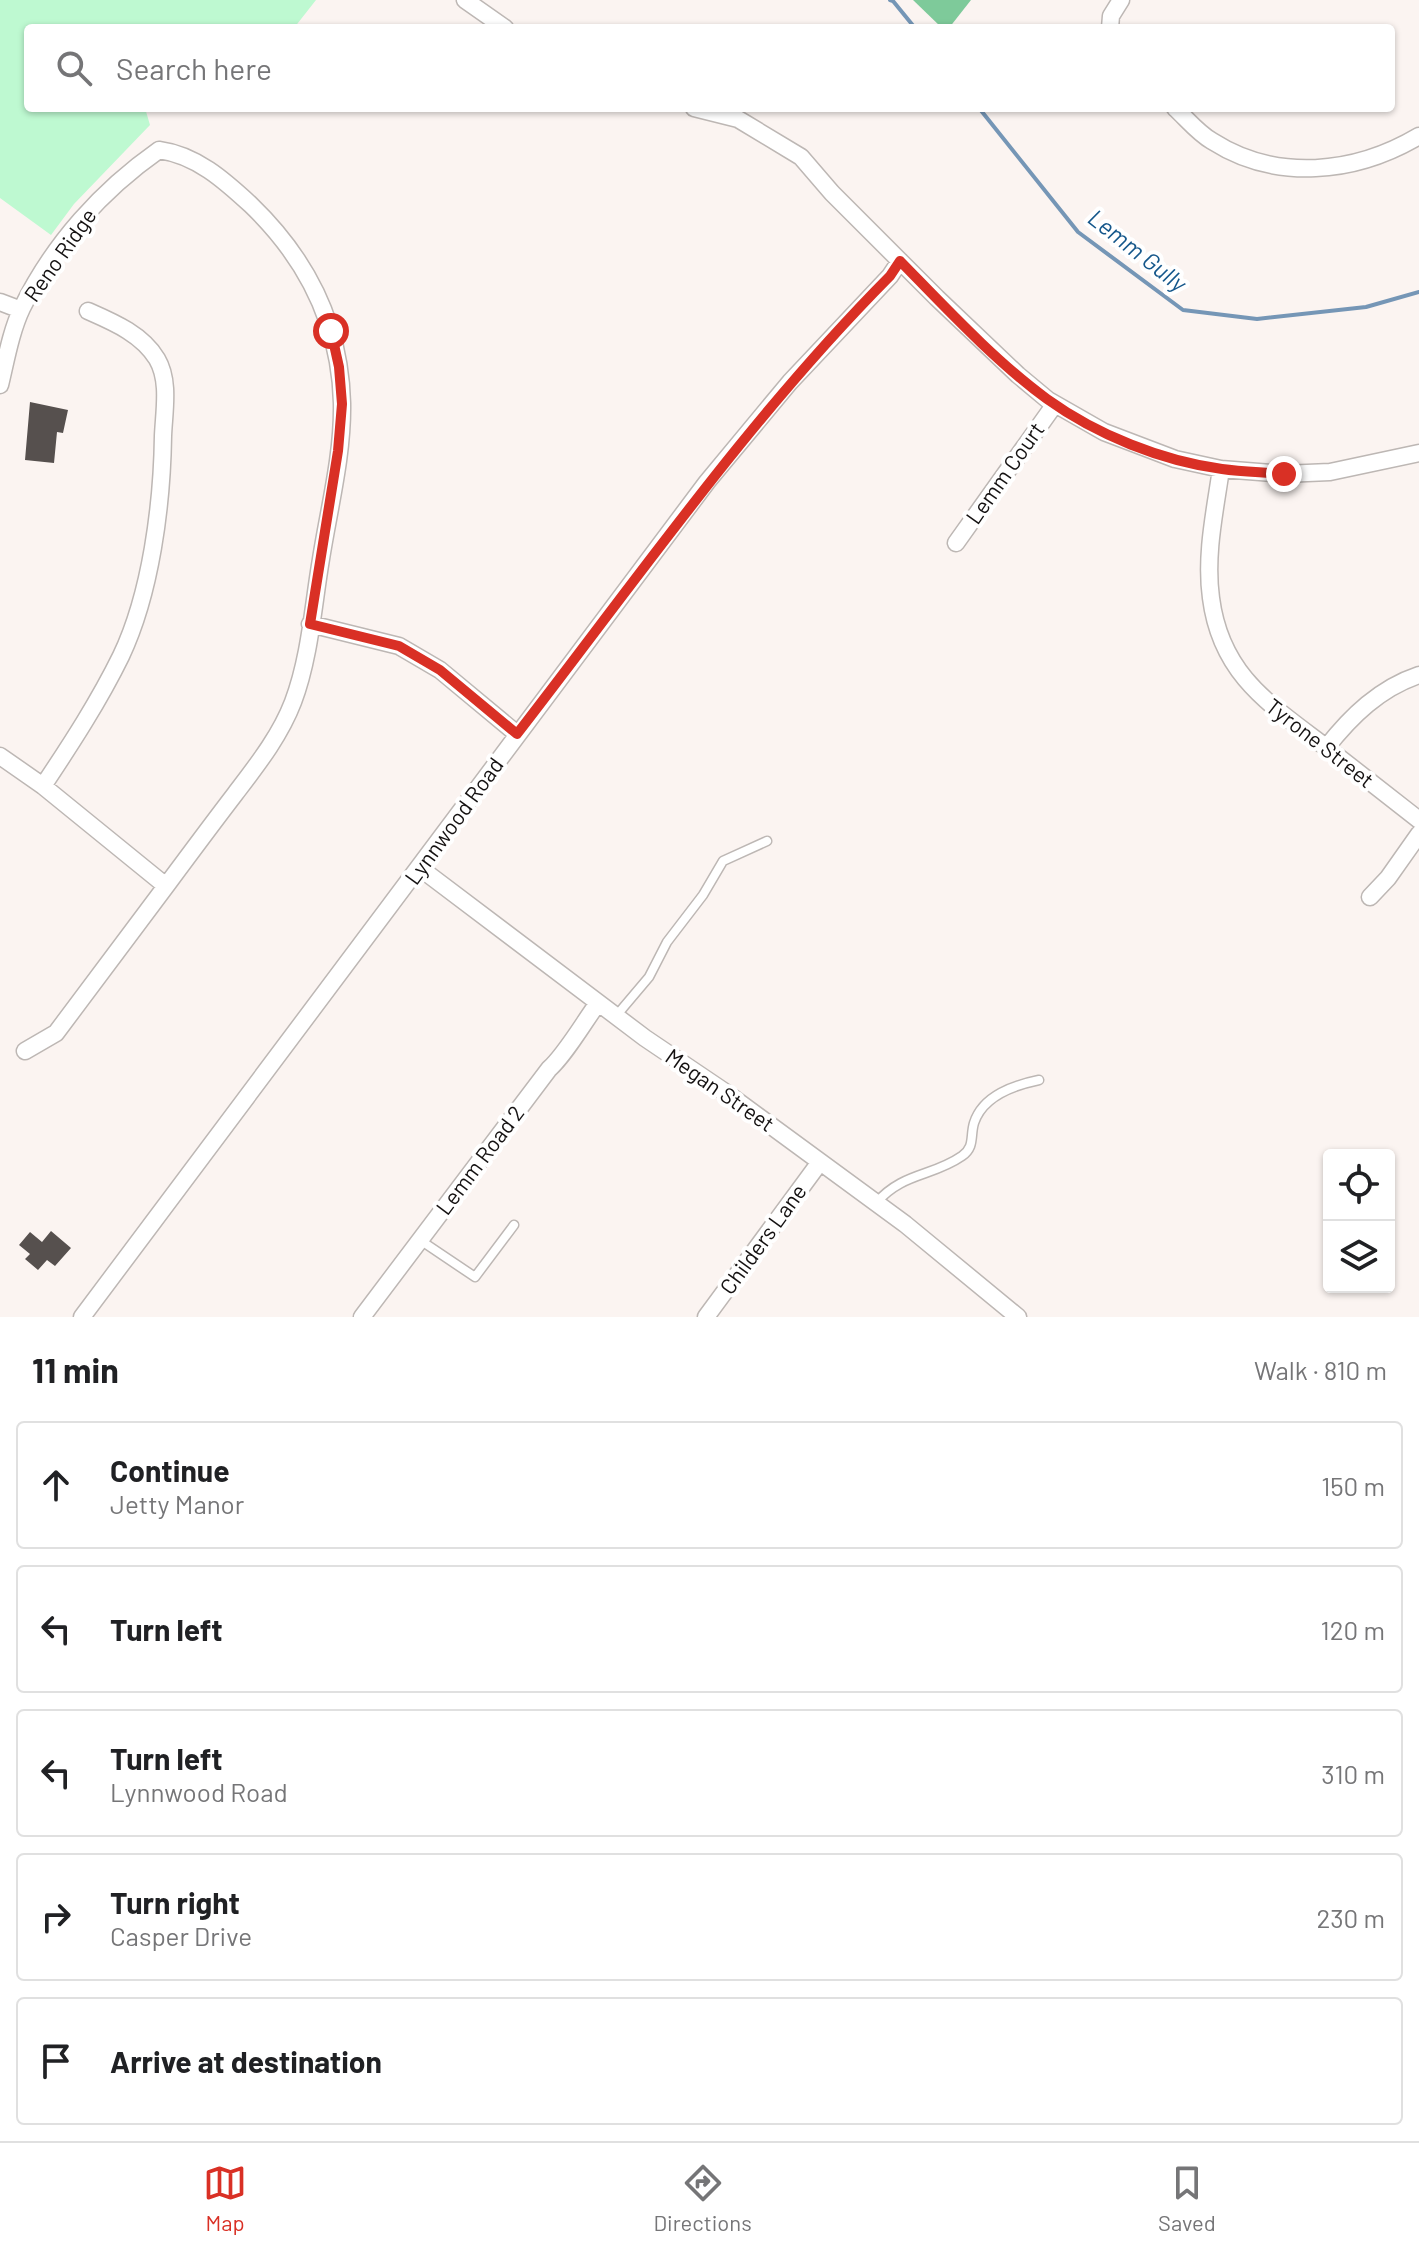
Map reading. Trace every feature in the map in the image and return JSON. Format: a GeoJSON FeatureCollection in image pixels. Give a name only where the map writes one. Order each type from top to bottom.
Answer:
{"type":"FeatureCollection","features":[{"type":"Feature","properties":{"kind":"street"},"geometry":{"type":"LineString","coordinates":[[465,0],[499,24]]}},
{"type":"Feature","properties":{"kind":"street"},"geometry":{"type":"LineString","coordinates":[[1110,24],[1111,16],[1121,0]]}},
{"type":"Feature","properties":{"kind":"street"},"geometry":{"type":"LineString","coordinates":[[710,112],[738,119],[801,157],[832,193],[1018,375],[1055,404],[1104,432],[1143,448],[1221,469],[1284,474],[1330,472],[1419,453]]}},
{"type":"Feature","properties":{"kind":"street"},"geometry":{"type":"LineString","coordinates":[[1179,112],[1209,140],[1230,151],[1252,161],[1296,170],[1352,164],[1419,136]]}},
{"type":"Feature","properties":{"kind":"street","name":"Reno Ridge"},"geometry":{"type":"LineString","coordinates":[[0,385],[21,310],[54,255],[86,213],[132,170],[159,150],[180,153],[230,185],[264,218],[295,255],[317,291],[339,367],[342,404],[338,451],[310,624]]}},
{"type":"Feature","properties":{"kind":"street","name":"Lynnwood Road"},"geometry":{"type":"LineString","coordinates":[[82,1317],[707,482],[790,382],[890,276],[900,261]]}},
{"type":"Feature","properties":{"kind":"street"},"geometry":{"type":"LineString","coordinates":[[0,302],[21,310]]}},
{"type":"Feature","properties":{"kind":"street"},"geometry":{"type":"LineString","coordinates":[[43,786],[84,725],[122,654],[143,594],[163,449],[165,377],[156,357],[136,336],[88,311]]}},
{"type":"Feature","properties":{"kind":"street","name":"Lemm Court"},"geometry":{"type":"LineString","coordinates":[[956,543],[1055,404]]}},
{"type":"Feature","properties":{"kind":"street","name":"Tyrone Street"},"geometry":{"type":"LineString","coordinates":[[1221,469],[1210,560],[1211,599],[1216,623],[1234,664],[1265,702],[1419,820]]}},
{"type":"Feature","properties":{"kind":"street"},"geometry":{"type":"LineString","coordinates":[[25,1051],[56,1033],[266,753],[292,703],[303,666],[310,624],[399,646],[440,670],[517,734]]}},
{"type":"Feature","properties":{"kind":"street"},"geometry":{"type":"LineString","coordinates":[[1326,748],[1343,726],[1372,701],[1393,686],[1419,675]]}},
{"type":"Feature","properties":{"kind":"street"},"geometry":{"type":"LineString","coordinates":[[0,756],[43,786],[166,886]]}},
{"type":"Feature","properties":{"kind":"street"},"geometry":{"type":"LineString","coordinates":[[1370,897],[1388,878],[1419,834]]}},
{"type":"Feature","properties":{"kind":"street","name":"Megan Street"},"geometry":{"type":"LineString","coordinates":[[420,868],[598,1003],[876,1203],[1018,1317]]}},
{"type":"Feature","properties":{"kind":"street","name":"Lemm Road 2"},"geometry":{"type":"LineString","coordinates":[[362,1317],[558,1061],[598,1003]]}},
{"type":"Feature","properties":{"kind":"street","name":"Childers Lane"},"geometry":{"type":"LineString","coordinates":[[706,1317],[820,1162]]}},
{"type":"Feature","properties":{"kind":"lane"},"geometry":{"type":"LineString","coordinates":[[616,1016],[649,977],[667,942],[703,895],[723,861],[767,841]]}},
{"type":"Feature","properties":{"kind":"lane"},"geometry":{"type":"LineString","coordinates":[[876,1203],[888,1188],[959,1158],[972,1145],[974,1124],[986,1105],[1004,1090],[1039,1080]]}},
{"type":"Feature","properties":{"kind":"lane"},"geometry":{"type":"LineString","coordinates":[[420,1240],[475,1277],[514,1225]]}},
{"type":"Feature","properties":{"kind":"green space"},"geometry":{"type":"Polygon","coordinates":[[[0,0],[316,0],[297,24],[24,24],[24,112],[146,112],[150,125],[74,204],[51,235],[0,198],[0,0]]]}},
{"type":"Feature","properties":{"kind":"green space"},"geometry":{"type":"Polygon","coordinates":[[[913,0],[971,0],[952,24],[938,24],[913,0]]]}},
{"type":"Feature","properties":{"kind":"building"},"geometry":{"type":"Polygon","coordinates":[[[30,402],[68,410],[63,433],[57,432],[54,463],[25,460],[30,402]]]}},
{"type":"Feature","properties":{"kind":"building"},"geometry":{"type":"Polygon","coordinates":[[[51,1231],[71,1248],[55,1266],[47,1260],[38,1270],[25,1259],[30,1254],[19,1245],[30,1232],[42,1242],[51,1231]]]}},
{"type":"Feature","properties":{"kind":"waterway","name":"Lemm Gully"},"geometry":{"type":"LineString","coordinates":[[890,0],[912,24]]}},
{"type":"Feature","properties":{"kind":"waterway","name":"Lemm Gully"},"geometry":{"type":"LineString","coordinates":[[982,112],[1078,232],[1183,310],[1257,319],[1366,307],[1419,292]]}},
{"type":"Feature","properties":{"kind":"route"},"geometry":{"type":"LineString","coordinates":[[331,331],[339,367],[342,404],[338,451],[310,624],[399,646],[440,670],[517,734],[707,482],[790,382],[890,276],[900,261],[1018,375],[1048,400],[1104,432],[1175,459],[1221,469],[1284,474]]}}]}
